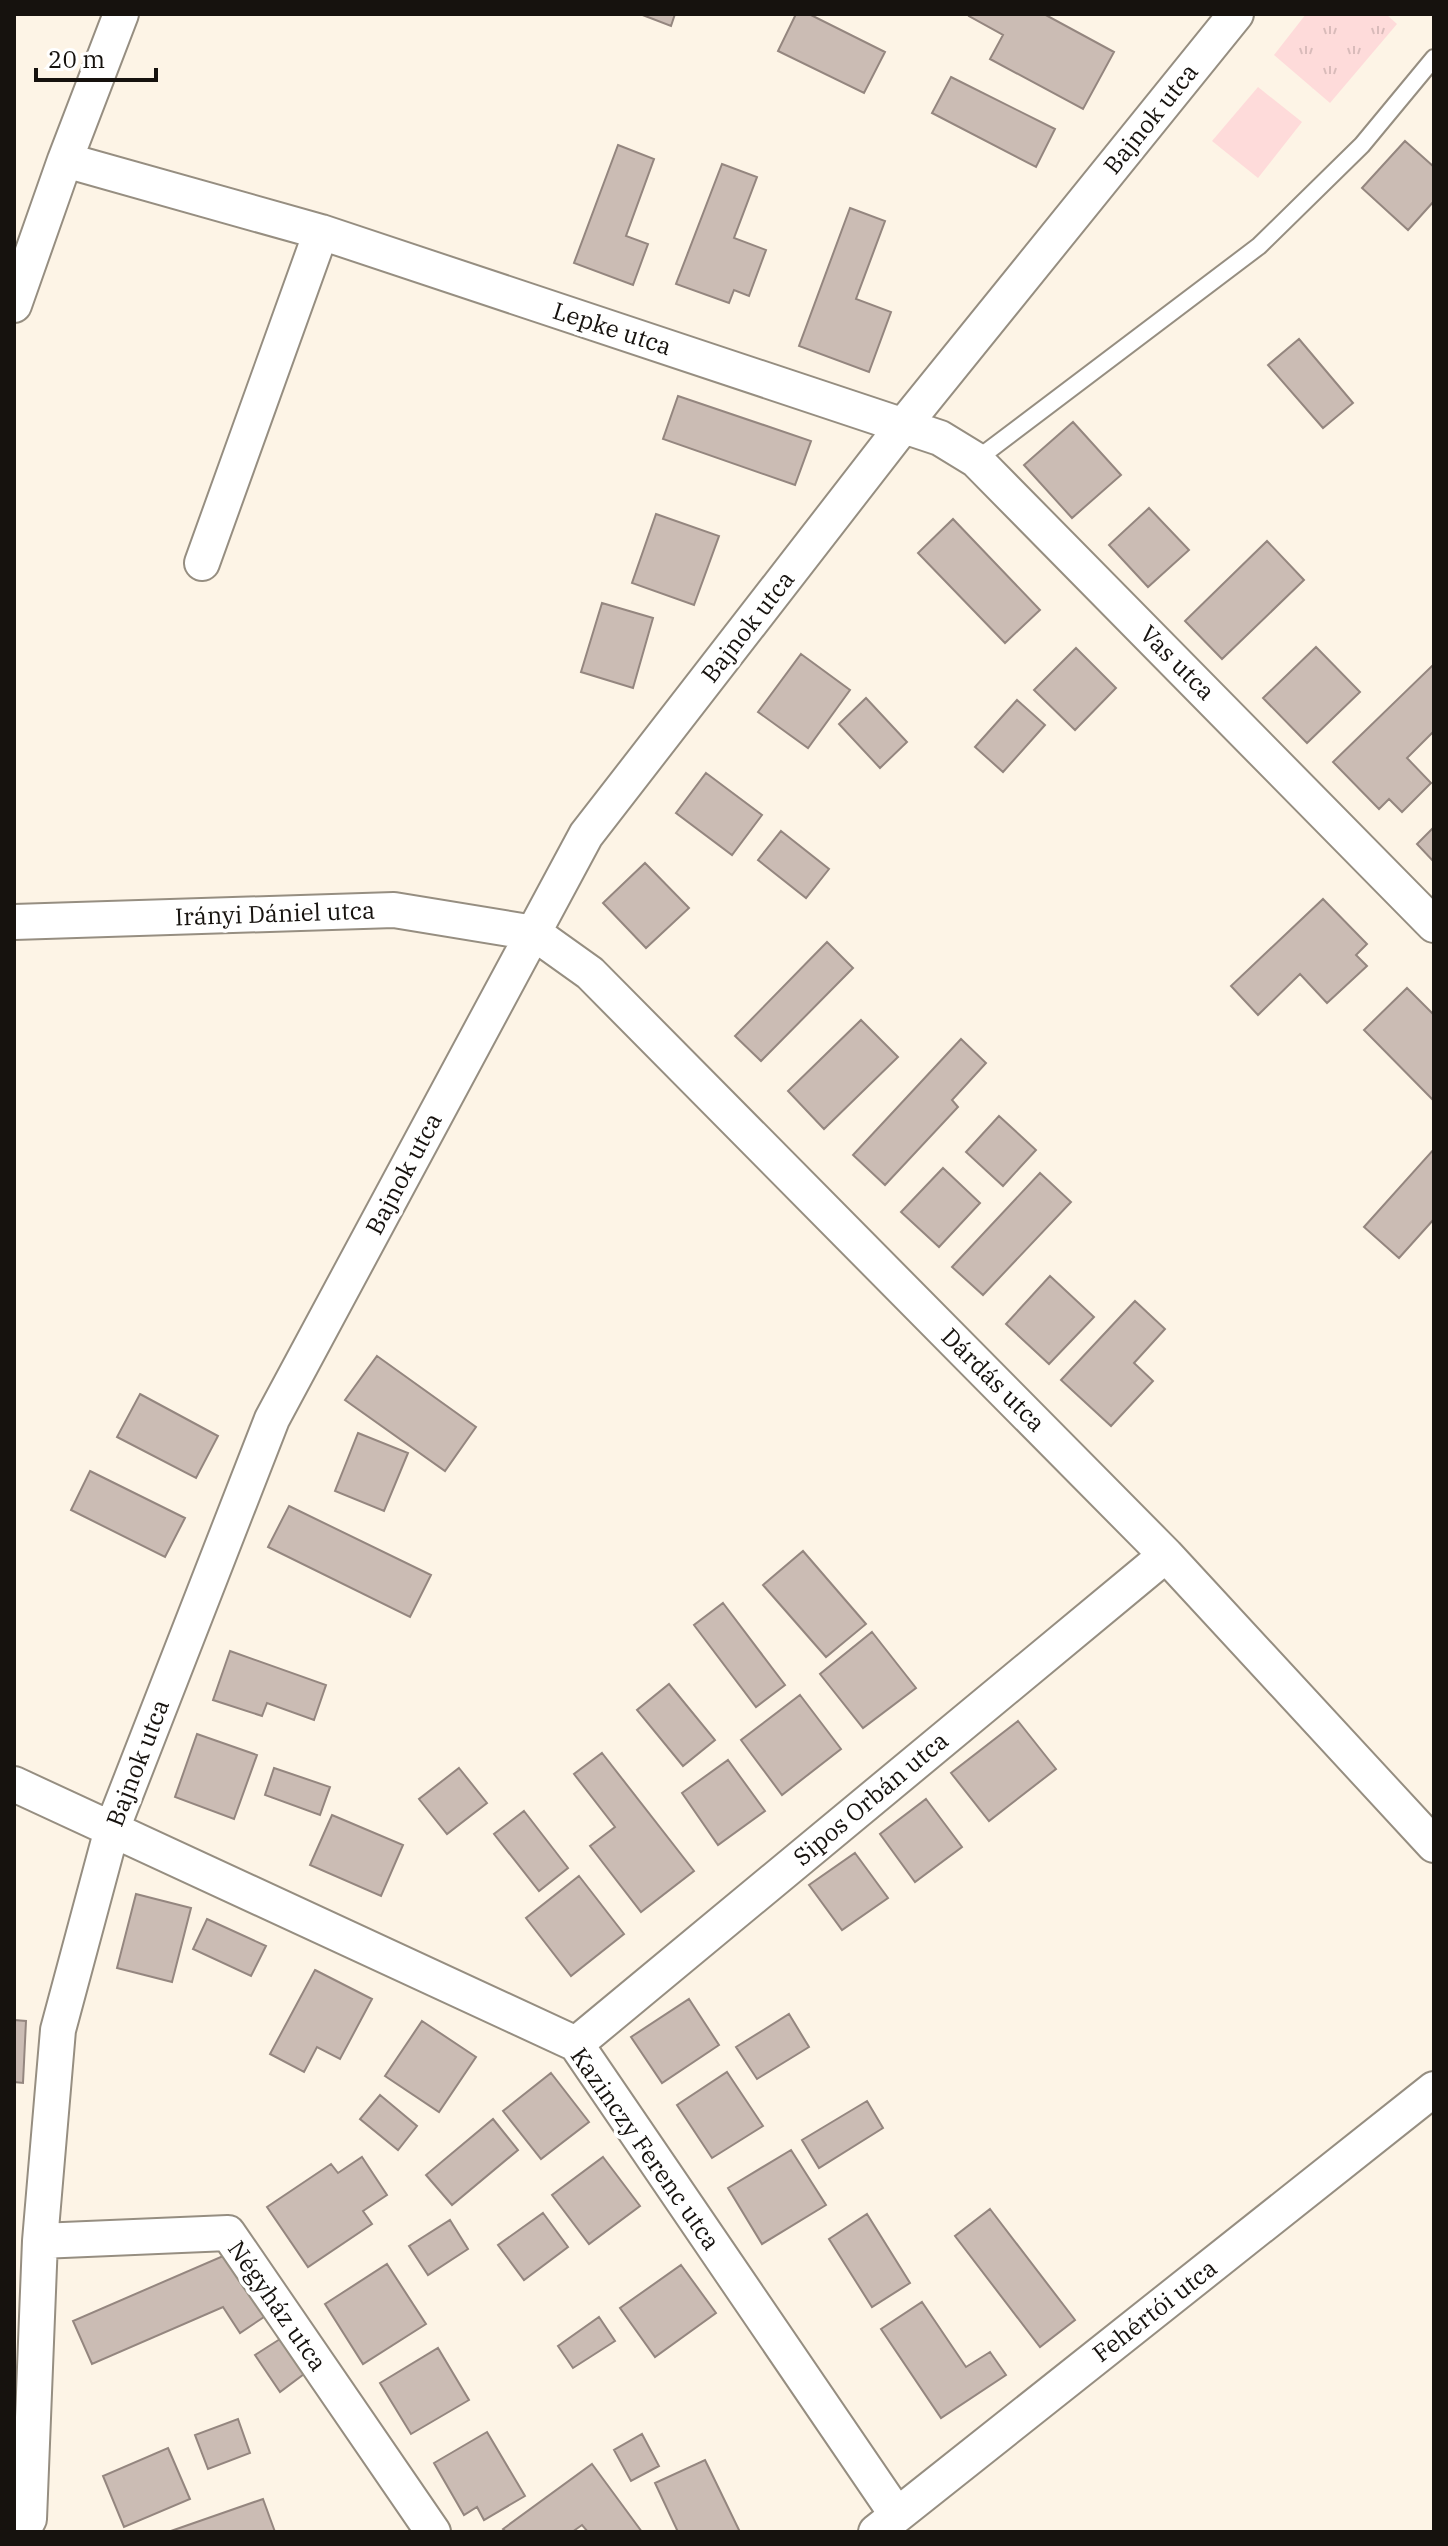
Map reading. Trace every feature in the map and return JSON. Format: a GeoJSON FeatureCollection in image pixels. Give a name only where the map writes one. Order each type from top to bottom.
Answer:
{"type":"FeatureCollection","features":[{"type":"Feature","properties":{"kind":"street"},"geometry":{"type":"LineString","coordinates":[[14,305],[121,14]]}},
{"type":"Feature","properties":{"kind":"street","name":"Bajnok utca"},"geometry":{"type":"LineString","coordinates":[[32,2528],[40,2241],[58,2030],[112,1829],[272,1419],[586,835],[903,426],[1236,14]]}},
{"type":"Feature","properties":{"kind":"street","name":"Lepke utca"},"geometry":{"type":"LineString","coordinates":[[65,160],[321,232],[903,426]]}},
{"type":"Feature","properties":{"kind":"street"},"geometry":{"type":"LineString","coordinates":[[202,563],[321,232]]}},
{"type":"Feature","properties":{"kind":"street","name":"Vas utca"},"geometry":{"type":"LineString","coordinates":[[903,426],[940,438],[976,460],[1434,925]]}},
{"type":"Feature","properties":{"kind":"street","name":"Irányi Dániel utca"},"geometry":{"type":"LineString","coordinates":[[14,922],[394,910],[534,933]]}},
{"type":"Feature","properties":{"kind":"street","name":"Dárdás utca"},"geometry":{"type":"LineString","coordinates":[[534,933],[590,973],[1166,1555],[1434,1845]]}},
{"type":"Feature","properties":{"kind":"street","name":"Sipos Orbán utca"},"geometry":{"type":"LineString","coordinates":[[576,2044],[1166,1555]]}},
{"type":"Feature","properties":{"kind":"street","name":"Kazinczy Ferenc utca"},"geometry":{"type":"LineString","coordinates":[[14,1784],[576,2044],[886,2524]]}},
{"type":"Feature","properties":{"kind":"street","name":"Fehértói utca"},"geometry":{"type":"LineString","coordinates":[[886,2524],[1434,2089]]}},
{"type":"Feature","properties":{"kind":"street","name":"Négyház utca"},"geometry":{"type":"LineString","coordinates":[[40,2241],[228,2233],[433,2532]]}},
{"type":"Feature","properties":{"kind":"lane"},"geometry":{"type":"LineString","coordinates":[[976,460],[1259,246],[1362,145],[1434,58]]}},
{"type":"Feature","properties":{"kind":"green space"},"geometry":{"type":"Polygon","coordinates":[[[1306,14],[1386,14],[1397,24],[1330,103],[1274,55],[1306,14]]]}},
{"type":"Feature","properties":{"kind":"green space"},"geometry":{"type":"Polygon","coordinates":[[[1258,87],[1302,122],[1258,178],[1212,141],[1258,87]]]}},
{"type":"Feature","properties":{"kind":"building"},"geometry":{"type":"Polygon","coordinates":[[[640,14],[675,14],[671,26],[640,14]]]}},
{"type":"Feature","properties":{"kind":"building"},"geometry":{"type":"Polygon","coordinates":[[[796,14],[809,14],[885,52],[864,93],[778,51],[796,14]]]}},
{"type":"Feature","properties":{"kind":"building"},"geometry":{"type":"Polygon","coordinates":[[[970,14],[1044,14],[1114,52],[1083,109],[990,59],[1003,35],[970,14]]]}},
{"type":"Feature","properties":{"kind":"building"},"geometry":{"type":"Polygon","coordinates":[[[951,77],[1055,129],[1036,167],[932,113],[951,77]]]}},
{"type":"Feature","properties":{"kind":"building"},"geometry":{"type":"Polygon","coordinates":[[[1405,141],[1434,167],[1434,201],[1408,230],[1362,188],[1405,141]]]}},
{"type":"Feature","properties":{"kind":"building"},"geometry":{"type":"Polygon","coordinates":[[[618,145],[654,159],[626,236],[648,244],[633,285],[574,263],[618,145]]]}},
{"type":"Feature","properties":{"kind":"building"},"geometry":{"type":"Polygon","coordinates":[[[722,164],[757,177],[734,238],[766,250],[749,296],[734,290],[729,303],[676,284],[722,164]]]}},
{"type":"Feature","properties":{"kind":"building"},"geometry":{"type":"Polygon","coordinates":[[[850,208],[885,221],[856,299],[891,312],[869,372],[799,346],[850,208]]]}},
{"type":"Feature","properties":{"kind":"building"},"geometry":{"type":"Polygon","coordinates":[[[1299,339],[1353,403],[1323,428],[1268,365],[1299,339]]]}},
{"type":"Feature","properties":{"kind":"building"},"geometry":{"type":"Polygon","coordinates":[[[678,396],[811,441],[795,485],[663,439],[678,396]]]}},
{"type":"Feature","properties":{"kind":"building"},"geometry":{"type":"Polygon","coordinates":[[[1073,422],[1121,475],[1072,518],[1024,465],[1073,422]]]}},
{"type":"Feature","properties":{"kind":"building"},"geometry":{"type":"Polygon","coordinates":[[[1149,508],[1189,550],[1148,587],[1109,545],[1149,508]]]}},
{"type":"Feature","properties":{"kind":"building"},"geometry":{"type":"Polygon","coordinates":[[[656,514],[719,536],[694,605],[632,583],[656,514]]]}},
{"type":"Feature","properties":{"kind":"building"},"geometry":{"type":"Polygon","coordinates":[[[953,519],[1040,610],[1005,643],[918,553],[953,519]]]}},
{"type":"Feature","properties":{"kind":"building"},"geometry":{"type":"Polygon","coordinates":[[[1267,541],[1304,580],[1222,659],[1185,621],[1267,541]]]}},
{"type":"Feature","properties":{"kind":"building"},"geometry":{"type":"Polygon","coordinates":[[[602,603],[653,618],[633,688],[581,672],[602,603]]]}},
{"type":"Feature","properties":{"kind":"building"},"geometry":{"type":"Polygon","coordinates":[[[1316,647],[1360,692],[1307,743],[1263,698],[1316,647]]]}},
{"type":"Feature","properties":{"kind":"building"},"geometry":{"type":"Polygon","coordinates":[[[1076,648],[1116,688],[1075,730],[1034,690],[1076,648]]]}},
{"type":"Feature","properties":{"kind":"building"},"geometry":{"type":"Polygon","coordinates":[[[801,654],[850,690],[808,748],[758,712],[801,654]]]}},
{"type":"Feature","properties":{"kind":"building"},"geometry":{"type":"Polygon","coordinates":[[[1434,664],[1434,731],[1407,758],[1431,783],[1402,812],[1389,799],[1379,809],[1333,762],[1434,664]]]}},
{"type":"Feature","properties":{"kind":"building"},"geometry":{"type":"Polygon","coordinates":[[[866,698],[907,742],[880,768],[839,724],[866,698]]]}},
{"type":"Feature","properties":{"kind":"building"},"geometry":{"type":"Polygon","coordinates":[[[1017,700],[1045,725],[1003,772],[975,747],[1017,700]]]}},
{"type":"Feature","properties":{"kind":"building"},"geometry":{"type":"Polygon","coordinates":[[[706,773],[762,815],[732,855],[676,813],[706,773]]]}},
{"type":"Feature","properties":{"kind":"building"},"geometry":{"type":"Polygon","coordinates":[[[1434,827],[1434,862],[1417,844],[1434,827]]]}},
{"type":"Feature","properties":{"kind":"building"},"geometry":{"type":"Polygon","coordinates":[[[781,831],[829,869],[806,898],[758,860],[781,831]]]}},
{"type":"Feature","properties":{"kind":"building"},"geometry":{"type":"Polygon","coordinates":[[[645,863],[689,908],[646,948],[603,903],[645,863]]]}},
{"type":"Feature","properties":{"kind":"building"},"geometry":{"type":"Polygon","coordinates":[[[1323,899],[1367,944],[1356,955],[1367,966],[1327,1003],[1300,974],[1258,1015],[1231,986],[1323,899]]]}},
{"type":"Feature","properties":{"kind":"building"},"geometry":{"type":"Polygon","coordinates":[[[827,942],[853,968],[761,1061],[735,1036],[827,942]]]}},
{"type":"Feature","properties":{"kind":"building"},"geometry":{"type":"Polygon","coordinates":[[[1407,988],[1434,1015],[1434,1101],[1364,1030],[1407,988]]]}},
{"type":"Feature","properties":{"kind":"building"},"geometry":{"type":"Polygon","coordinates":[[[861,1020],[898,1057],[824,1129],[788,1091],[861,1020]]]}},
{"type":"Feature","properties":{"kind":"building"},"geometry":{"type":"Polygon","coordinates":[[[961,1039],[986,1063],[952,1100],[958,1107],[885,1185],[853,1155],[961,1039]]]}},
{"type":"Feature","properties":{"kind":"building"},"geometry":{"type":"Polygon","coordinates":[[[999,1116],[1036,1150],[1003,1186],[966,1152],[999,1116]]]}},
{"type":"Feature","properties":{"kind":"building"},"geometry":{"type":"Polygon","coordinates":[[[1434,1149],[1434,1219],[1399,1258],[1364,1227],[1434,1149]]]}},
{"type":"Feature","properties":{"kind":"building"},"geometry":{"type":"Polygon","coordinates":[[[943,1168],[980,1203],[939,1247],[901,1212],[943,1168]]]}},
{"type":"Feature","properties":{"kind":"building"},"geometry":{"type":"Polygon","coordinates":[[[1040,1173],[1071,1202],[983,1295],[952,1267],[1040,1173]]]}},
{"type":"Feature","properties":{"kind":"building"},"geometry":{"type":"Polygon","coordinates":[[[1050,1276],[1094,1317],[1049,1364],[1006,1324],[1050,1276]]]}},
{"type":"Feature","properties":{"kind":"building"},"geometry":{"type":"Polygon","coordinates":[[[1135,1301],[1165,1329],[1134,1363],[1153,1381],[1111,1426],[1061,1380],[1135,1301]]]}},
{"type":"Feature","properties":{"kind":"building"},"geometry":{"type":"Polygon","coordinates":[[[377,1356],[476,1427],[445,1471],[345,1400],[377,1356]]]}},
{"type":"Feature","properties":{"kind":"building"},"geometry":{"type":"Polygon","coordinates":[[[140,1394],[218,1436],[196,1478],[117,1437],[140,1394]]]}},
{"type":"Feature","properties":{"kind":"building"},"geometry":{"type":"Polygon","coordinates":[[[358,1433],[408,1453],[384,1511],[335,1491],[358,1433]]]}},
{"type":"Feature","properties":{"kind":"building"},"geometry":{"type":"Polygon","coordinates":[[[90,1471],[185,1518],[165,1557],[71,1510],[90,1471]]]}},
{"type":"Feature","properties":{"kind":"building"},"geometry":{"type":"Polygon","coordinates":[[[289,1506],[431,1575],[410,1617],[268,1547],[289,1506]]]}},
{"type":"Feature","properties":{"kind":"building"},"geometry":{"type":"Polygon","coordinates":[[[803,1551],[866,1624],[826,1657],[763,1585],[803,1551]]]}},
{"type":"Feature","properties":{"kind":"building"},"geometry":{"type":"Polygon","coordinates":[[[723,1603],[785,1685],[756,1707],[694,1625],[723,1603]]]}},
{"type":"Feature","properties":{"kind":"building"},"geometry":{"type":"Polygon","coordinates":[[[872,1632],[916,1688],[863,1728],[820,1674],[872,1632]]]}},
{"type":"Feature","properties":{"kind":"building"},"geometry":{"type":"Polygon","coordinates":[[[230,1651],[326,1685],[314,1720],[267,1703],[262,1716],[213,1700],[230,1651]]]}},
{"type":"Feature","properties":{"kind":"building"},"geometry":{"type":"Polygon","coordinates":[[[669,1684],[715,1740],[683,1766],[637,1710],[669,1684]]]}},
{"type":"Feature","properties":{"kind":"building"},"geometry":{"type":"Polygon","coordinates":[[[800,1695],[841,1749],[782,1795],[741,1740],[800,1695]]]}},
{"type":"Feature","properties":{"kind":"building"},"geometry":{"type":"Polygon","coordinates":[[[1018,1721],[1056,1769],[989,1821],[951,1773],[1018,1721]]]}},
{"type":"Feature","properties":{"kind":"building"},"geometry":{"type":"Polygon","coordinates":[[[197,1734],[257,1755],[234,1819],[175,1797],[197,1734]]]}},
{"type":"Feature","properties":{"kind":"building"},"geometry":{"type":"Polygon","coordinates":[[[602,1753],[694,1871],[641,1912],[590,1846],[615,1827],[574,1774],[602,1753]]]}},
{"type":"Feature","properties":{"kind":"building"},"geometry":{"type":"Polygon","coordinates":[[[728,1760],[765,1811],[718,1845],[682,1793],[728,1760]]]}},
{"type":"Feature","properties":{"kind":"building"},"geometry":{"type":"Polygon","coordinates":[[[274,1768],[330,1787],[320,1815],[265,1795],[274,1768]]]}},
{"type":"Feature","properties":{"kind":"building"},"geometry":{"type":"Polygon","coordinates":[[[459,1768],[487,1803],[447,1834],[419,1799],[459,1768]]]}},
{"type":"Feature","properties":{"kind":"building"},"geometry":{"type":"Polygon","coordinates":[[[926,1799],[962,1847],[915,1882],[880,1834],[926,1799]]]}},
{"type":"Feature","properties":{"kind":"building"},"geometry":{"type":"Polygon","coordinates":[[[524,1811],[568,1868],[539,1891],[494,1834],[524,1811]]]}},
{"type":"Feature","properties":{"kind":"building"},"geometry":{"type":"Polygon","coordinates":[[[332,1815],[403,1845],[381,1896],[310,1865],[332,1815]]]}},
{"type":"Feature","properties":{"kind":"building"},"geometry":{"type":"Polygon","coordinates":[[[855,1853],[888,1898],[842,1930],[809,1885],[855,1853]]]}},
{"type":"Feature","properties":{"kind":"building"},"geometry":{"type":"Polygon","coordinates":[[[579,1876],[624,1934],[571,1976],[526,1918],[579,1876]]]}},
{"type":"Feature","properties":{"kind":"building"},"geometry":{"type":"Polygon","coordinates":[[[136,1894],[191,1908],[172,1982],[117,1968],[136,1894]]]}},
{"type":"Feature","properties":{"kind":"building"},"geometry":{"type":"Polygon","coordinates":[[[207,1919],[266,1946],[251,1976],[193,1949],[207,1919]]]}},
{"type":"Feature","properties":{"kind":"building"},"geometry":{"type":"Polygon","coordinates":[[[315,1970],[372,1999],[340,2059],[317,2047],[304,2072],[270,2054],[315,1970]]]}},
{"type":"Feature","properties":{"kind":"building"},"geometry":{"type":"Polygon","coordinates":[[[689,1999],[719,2045],[662,2083],[631,2037],[689,1999]]]}},
{"type":"Feature","properties":{"kind":"building"},"geometry":{"type":"Polygon","coordinates":[[[789,2014],[809,2047],[757,2079],[736,2047],[789,2014]]]}},
{"type":"Feature","properties":{"kind":"building"},"geometry":{"type":"Polygon","coordinates":[[[14,2020],[26,2021],[23,2083],[14,2082],[14,2020]]]}},
{"type":"Feature","properties":{"kind":"building"},"geometry":{"type":"Polygon","coordinates":[[[422,2021],[476,2057],[439,2112],[385,2076],[422,2021]]]}},
{"type":"Feature","properties":{"kind":"building"},"geometry":{"type":"Polygon","coordinates":[[[727,2072],[763,2126],[712,2158],[677,2105],[727,2072]]]}},
{"type":"Feature","properties":{"kind":"building"},"geometry":{"type":"Polygon","coordinates":[[[551,2073],[589,2122],[541,2159],[503,2111],[551,2073]]]}},
{"type":"Feature","properties":{"kind":"building"},"geometry":{"type":"Polygon","coordinates":[[[380,2095],[417,2126],[398,2150],[360,2119],[380,2095]]]}},
{"type":"Feature","properties":{"kind":"building"},"geometry":{"type":"Polygon","coordinates":[[[867,2101],[883,2128],[819,2168],[802,2140],[867,2101]]]}},
{"type":"Feature","properties":{"kind":"building"},"geometry":{"type":"Polygon","coordinates":[[[493,2119],[518,2150],[452,2205],[426,2175],[493,2119]]]}},
{"type":"Feature","properties":{"kind":"building"},"geometry":{"type":"Polygon","coordinates":[[[791,2150],[826,2205],[762,2244],[728,2188],[791,2150]]]}},
{"type":"Feature","properties":{"kind":"building"},"geometry":{"type":"Polygon","coordinates":[[[362,2157],[387,2195],[363,2211],[372,2224],[308,2267],[267,2207],[331,2164],[338,2173],[362,2157]]]}},
{"type":"Feature","properties":{"kind":"building"},"geometry":{"type":"Polygon","coordinates":[[[603,2157],[640,2206],[589,2244],[552,2195],[603,2157]]]}},
{"type":"Feature","properties":{"kind":"building"},"geometry":{"type":"Polygon","coordinates":[[[990,2209],[1075,2320],[1040,2347],[955,2236],[990,2209]]]}},
{"type":"Feature","properties":{"kind":"building"},"geometry":{"type":"Polygon","coordinates":[[[543,2213],[568,2247],[524,2280],[498,2245],[543,2213]]]}},
{"type":"Feature","properties":{"kind":"building"},"geometry":{"type":"Polygon","coordinates":[[[867,2214],[910,2283],[872,2307],[829,2239],[867,2214]]]}},
{"type":"Feature","properties":{"kind":"building"},"geometry":{"type":"Polygon","coordinates":[[[450,2220],[468,2249],[428,2275],[409,2246],[450,2220]]]}},
{"type":"Feature","properties":{"kind":"building"},"geometry":{"type":"Polygon","coordinates":[[[230,2253],[267,2315],[240,2333],[223,2307],[92,2364],[73,2321],[230,2253]]]}},
{"type":"Feature","properties":{"kind":"building"},"geometry":{"type":"Polygon","coordinates":[[[387,2264],[426,2324],[363,2364],[325,2304],[387,2264]]]}},
{"type":"Feature","properties":{"kind":"building"},"geometry":{"type":"Polygon","coordinates":[[[681,2265],[716,2313],[655,2357],[620,2308],[681,2265]]]}},
{"type":"Feature","properties":{"kind":"building"},"geometry":{"type":"Polygon","coordinates":[[[922,2302],[966,2367],[990,2352],[1006,2375],[941,2418],[881,2329],[922,2302]]]}},
{"type":"Feature","properties":{"kind":"building"},"geometry":{"type":"Polygon","coordinates":[[[599,2317],[615,2341],[573,2368],[558,2346],[599,2317]]]}},
{"type":"Feature","properties":{"kind":"building"},"geometry":{"type":"Polygon","coordinates":[[[280,2339],[304,2374],[280,2392],[255,2355],[280,2339]]]}},
{"type":"Feature","properties":{"kind":"building"},"geometry":{"type":"Polygon","coordinates":[[[438,2348],[469,2400],[411,2434],[380,2383],[438,2348]]]}},
{"type":"Feature","properties":{"kind":"building"},"geometry":{"type":"Polygon","coordinates":[[[238,2419],[250,2453],[208,2469],[195,2435],[238,2419]]]}},
{"type":"Feature","properties":{"kind":"building"},"geometry":{"type":"Polygon","coordinates":[[[487,2432],[525,2496],[484,2520],[477,2507],[464,2515],[434,2463],[487,2432]]]}},
{"type":"Feature","properties":{"kind":"building"},"geometry":{"type":"Polygon","coordinates":[[[642,2434],[659,2466],[631,2481],[614,2450],[642,2434]]]}},
{"type":"Feature","properties":{"kind":"building"},"geometry":{"type":"Polygon","coordinates":[[[168,2448],[190,2499],[124,2527],[103,2476],[168,2448]]]}},
{"type":"Feature","properties":{"kind":"building"},"geometry":{"type":"Polygon","coordinates":[[[705,2460],[740,2532],[678,2532],[655,2483],[705,2460]]]}},
{"type":"Feature","properties":{"kind":"building"},"geometry":{"type":"Polygon","coordinates":[[[592,2464],[642,2532],[588,2532],[582,2525],[572,2532],[506,2532],[503,2529],[592,2464]]]}},
{"type":"Feature","properties":{"kind":"building"},"geometry":{"type":"Polygon","coordinates":[[[263,2499],[275,2532],[168,2532],[263,2499]]]}}]}
